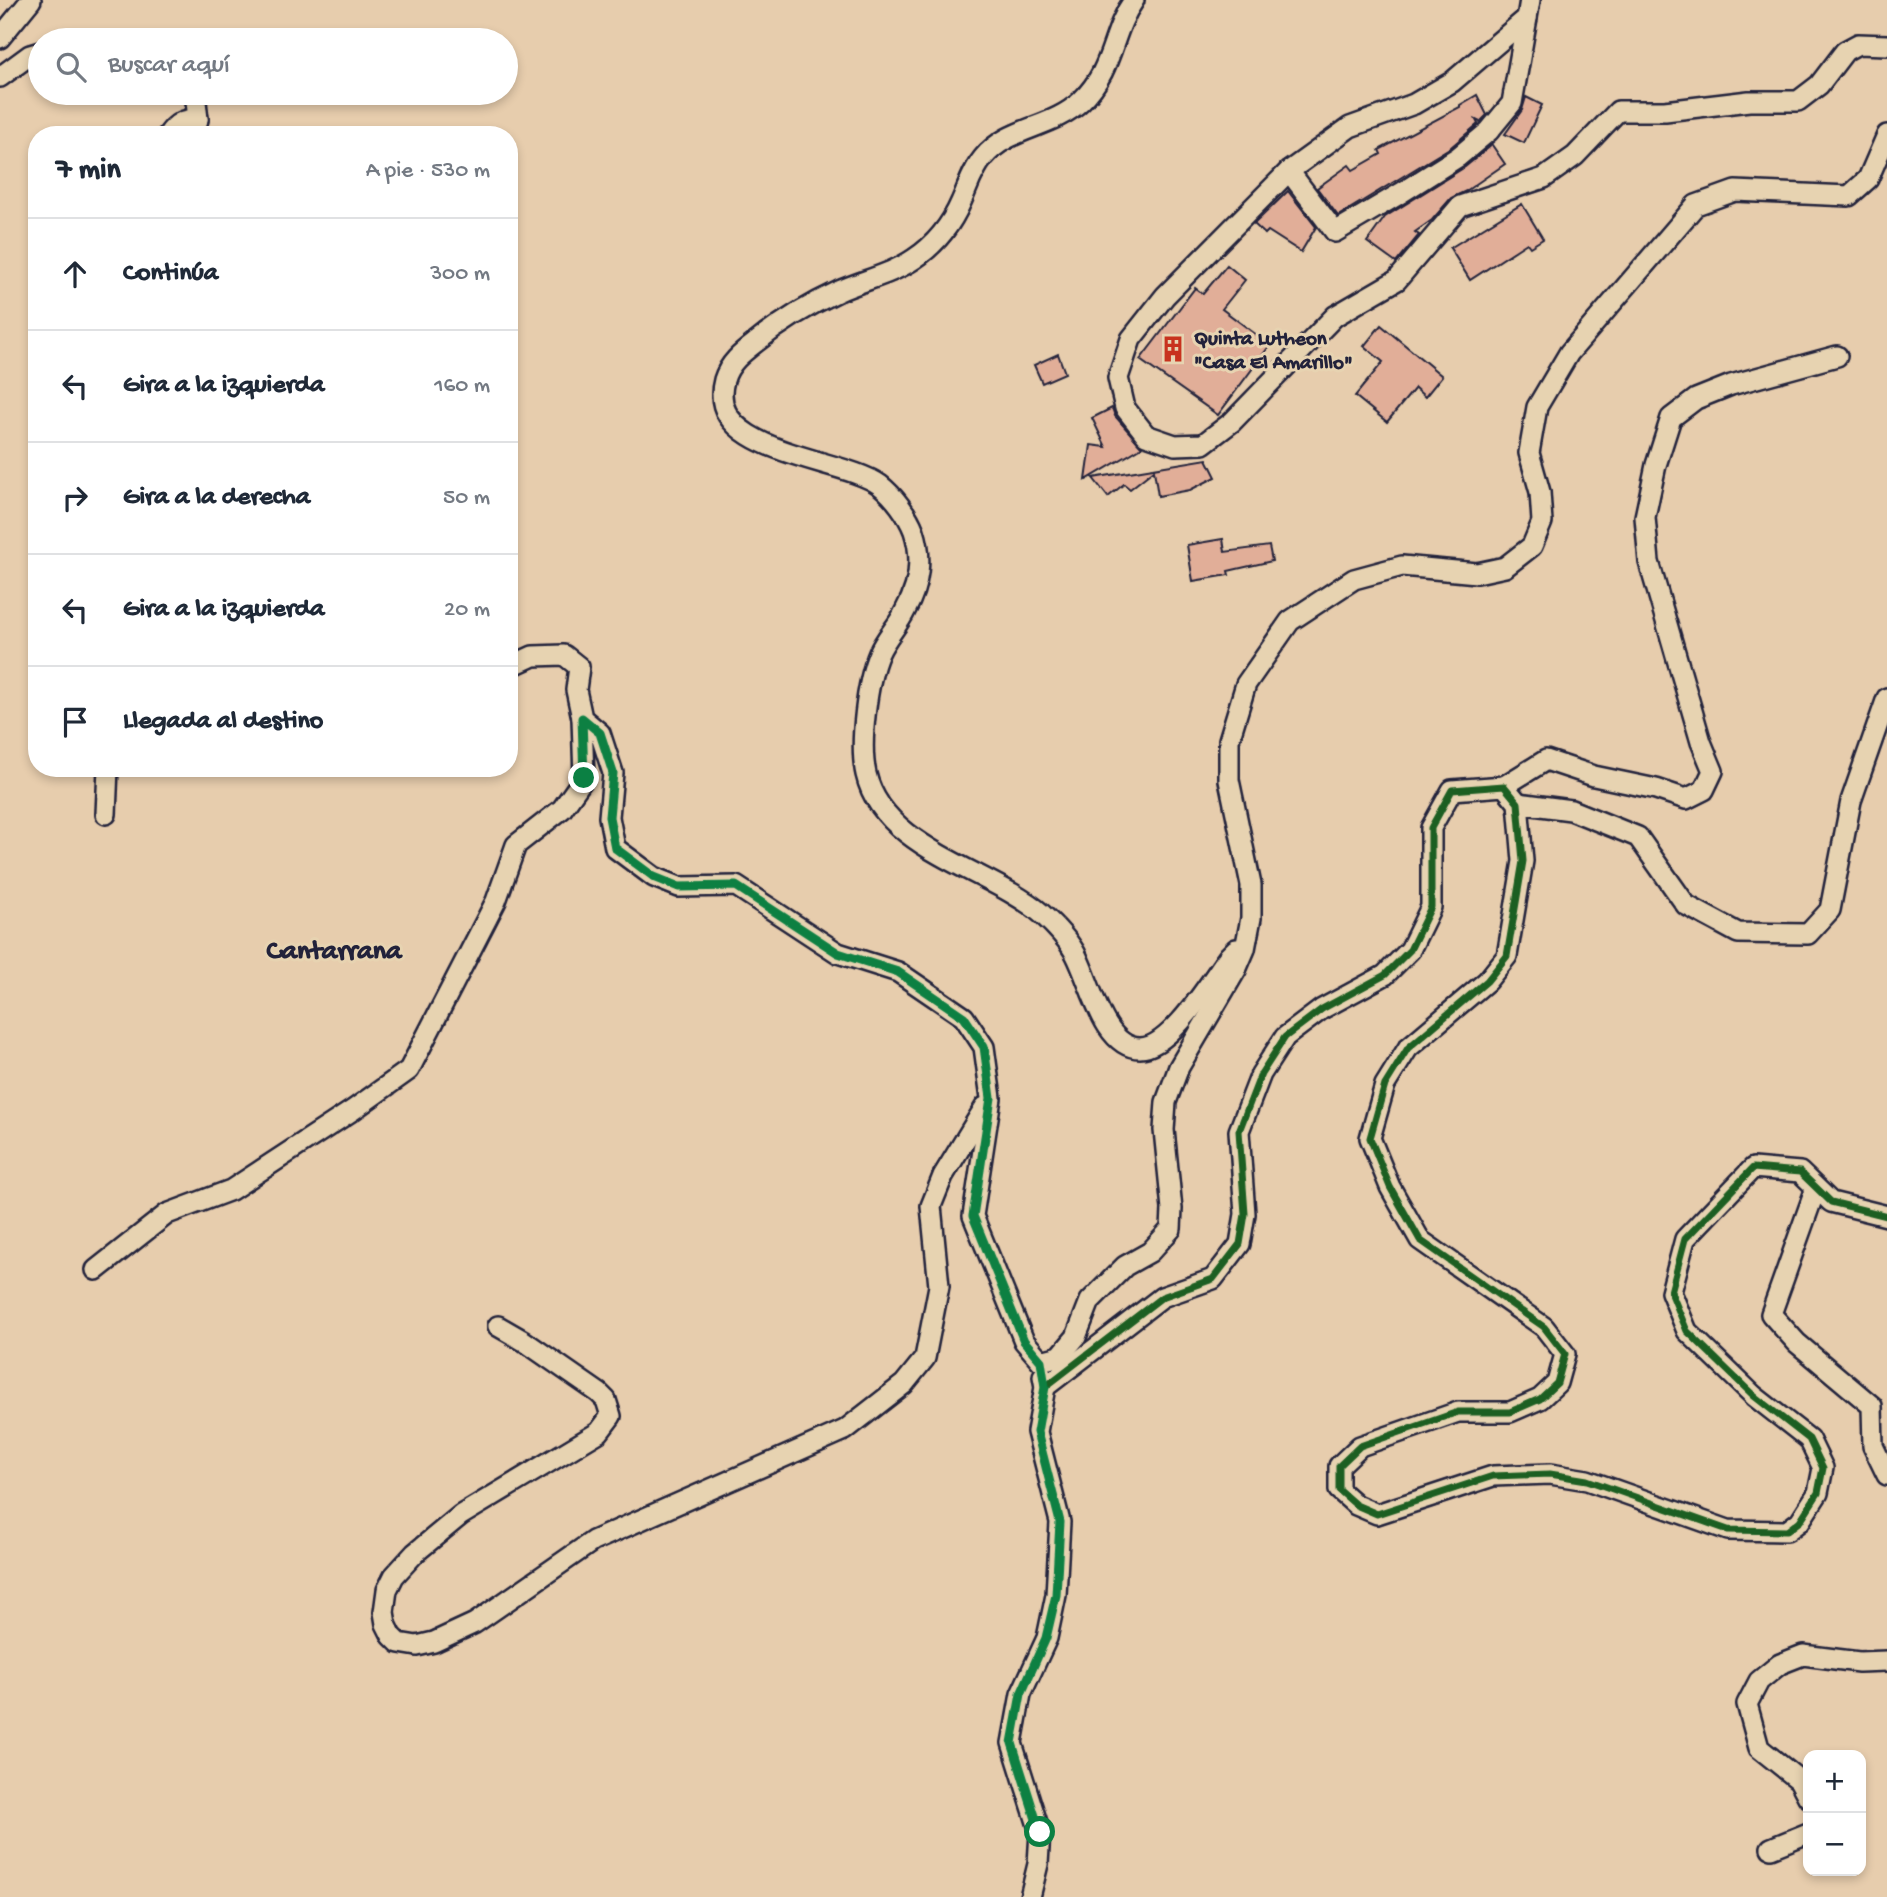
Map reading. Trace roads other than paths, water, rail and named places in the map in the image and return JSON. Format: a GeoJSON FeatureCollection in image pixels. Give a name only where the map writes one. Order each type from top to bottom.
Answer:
{"type":"FeatureCollection","features":[{"type":"Feature","properties":{"kind":"street"},"geometry":{"type":"LineString","coordinates":[[0,38],[31,0]]}},
{"type":"Feature","properties":{"kind":"street"},"geometry":{"type":"LineString","coordinates":[[1134,0],[1124,14],[1111,57],[1093,88],[1057,119],[1017,132],[989,150],[972,174],[962,201],[947,227],[926,250],[899,268],[805,307],[762,337],[735,359],[725,377],[722,395],[727,412],[738,427],[754,438],[830,467],[860,474],[881,486],[897,502],[912,527],[919,551],[918,579],[905,612],[888,635],[877,659],[862,750],[867,778],[878,803],[894,820],[924,846],[964,870],[1006,889],[1045,916],[1073,948],[1113,1037],[1132,1048],[1144,1049],[1164,1038],[1229,956],[1237,949],[1245,949]]}},
{"type":"Feature","properties":{"kind":"street"},"geometry":{"type":"LineString","coordinates":[[1289,171],[1335,232],[1458,157],[1489,131],[1511,103],[1529,9]]}},
{"type":"Feature","properties":{"kind":"street"},"geometry":{"type":"LineString","coordinates":[[1529,9],[1452,82],[1414,104],[1350,127],[1289,171],[1165,296],[1131,339],[1118,378],[1125,408],[1146,435],[1175,445],[1203,444],[1232,422],[1335,316],[1397,281],[1460,206],[1544,178],[1575,156],[1618,111],[1665,111],[1749,101],[1798,101],[1818,85],[1845,51],[1858,44],[1887,45]]}},
{"type":"Feature","properties":{"kind":"street"},"geometry":{"type":"LineString","coordinates":[[0,77],[28,56]]}},
{"type":"Feature","properties":{"kind":"street"},"geometry":{"type":"LineString","coordinates":[[195,105],[196,126]]}},
{"type":"Feature","properties":{"kind":"street"},"geometry":{"type":"LineString","coordinates":[[175,126],[187,119],[195,126]]}},
{"type":"Feature","properties":{"kind":"street"},"geometry":{"type":"LineString","coordinates":[[1041,1361],[1060,1356],[1076,1337],[1090,1301],[1125,1266],[1150,1252],[1171,1229],[1172,1209],[1164,1130],[1166,1102],[1179,1068],[1224,992],[1245,949],[1251,918],[1251,885],[1229,780],[1229,740],[1246,684],[1290,621],[1354,579],[1402,566],[1477,573],[1505,567],[1532,546],[1542,522],[1540,492],[1529,453],[1537,407],[1569,353],[1696,205],[1735,191],[1849,196],[1868,179],[1887,135]]}},
{"type":"Feature","properties":{"kind":"street"},"geometry":{"type":"LineString","coordinates":[[1045,1387],[1162,1297],[1213,1279],[1240,1244],[1245,1214],[1239,1131],[1261,1074],[1285,1037],[1322,1009],[1385,975],[1410,950],[1431,907],[1430,828],[1452,790],[1504,786],[1546,760],[1594,776],[1656,789],[1686,799],[1704,789],[1713,771],[1701,742],[1649,562],[1645,517],[1656,465],[1671,418],[1696,399],[1731,385],[1837,356]]}},
{"type":"Feature","properties":{"kind":"street"},"geometry":{"type":"LineString","coordinates":[[96,1270],[167,1214],[231,1189],[353,1110],[409,1070],[496,901],[516,845],[562,809],[584,778],[582,718],[576,690],[579,667],[564,655],[533,656],[518,663]]}},
{"type":"Feature","properties":{"kind":"street"},"geometry":{"type":"LineString","coordinates":[[1518,803],[1571,810],[1638,836],[1686,905],[1738,933],[1808,934],[1830,909],[1851,801],[1887,698]]}},
{"type":"Feature","properties":{"kind":"street"},"geometry":{"type":"LineString","coordinates":[[582,718],[600,733],[613,773],[609,817],[615,848],[654,877],[679,887],[736,886],[838,953],[898,972],[964,1017],[984,1047],[991,1098],[973,1216],[1024,1341],[1041,1361],[1045,1387],[1037,1432],[1060,1522],[1056,1595],[1046,1638],[1021,1694],[1012,1743],[1040,1832],[1038,1864],[1030,1897]]}},
{"type":"Feature","properties":{"kind":"street"},"geometry":{"type":"LineString","coordinates":[[106,814],[108,777]]}},
{"type":"Feature","properties":{"kind":"street"},"geometry":{"type":"LineString","coordinates":[[1504,786],[1518,803],[1523,861],[1507,956],[1487,981],[1408,1048],[1384,1085],[1370,1138],[1390,1187],[1420,1240],[1544,1326],[1565,1354],[1557,1383],[1540,1399],[1510,1412],[1458,1412],[1360,1446],[1339,1466],[1339,1490],[1356,1505],[1377,1514],[1493,1476],[1550,1474],[1587,1480],[1728,1530],[1787,1531],[1800,1521],[1818,1493],[1823,1468],[1809,1439],[1754,1396],[1687,1331],[1671,1292],[1685,1239],[1754,1168],[1800,1172],[1831,1202],[1887,1216]]}},
{"type":"Feature","properties":{"kind":"street"},"geometry":{"type":"LineString","coordinates":[[498,1326],[599,1393],[606,1400],[611,1416],[599,1432],[461,1515],[415,1553],[394,1576],[384,1602],[386,1624],[399,1643],[408,1646],[434,1642],[475,1623],[593,1541],[845,1430],[904,1384],[925,1358],[939,1286],[931,1206],[943,1176],[991,1098]]}},
{"type":"Feature","properties":{"kind":"street"},"geometry":{"type":"LineString","coordinates":[[1816,1188],[1771,1314],[1797,1343],[1872,1406],[1873,1446],[1887,1475]]}},
{"type":"Feature","properties":{"kind":"street"},"geometry":{"type":"LineString","coordinates":[[1803,1788],[1799,1780],[1759,1748],[1747,1704],[1759,1681],[1780,1664],[1803,1655],[1859,1662],[1887,1661]]}},
{"type":"Feature","properties":{"kind":"street"},"geometry":{"type":"LineString","coordinates":[[1771,1848],[1803,1835]]}},
{"type":"Feature","properties":{"kind":"place","name":"Quinta Lutheon \"Casa El Amarillo\""},"geometry":{"type":"Point","coordinates":[1173,349]}},
{"type":"Feature","properties":{"kind":"district","name":"Cantarrana"},"geometry":{"type":"Point","coordinates":[334,948]}}]}
